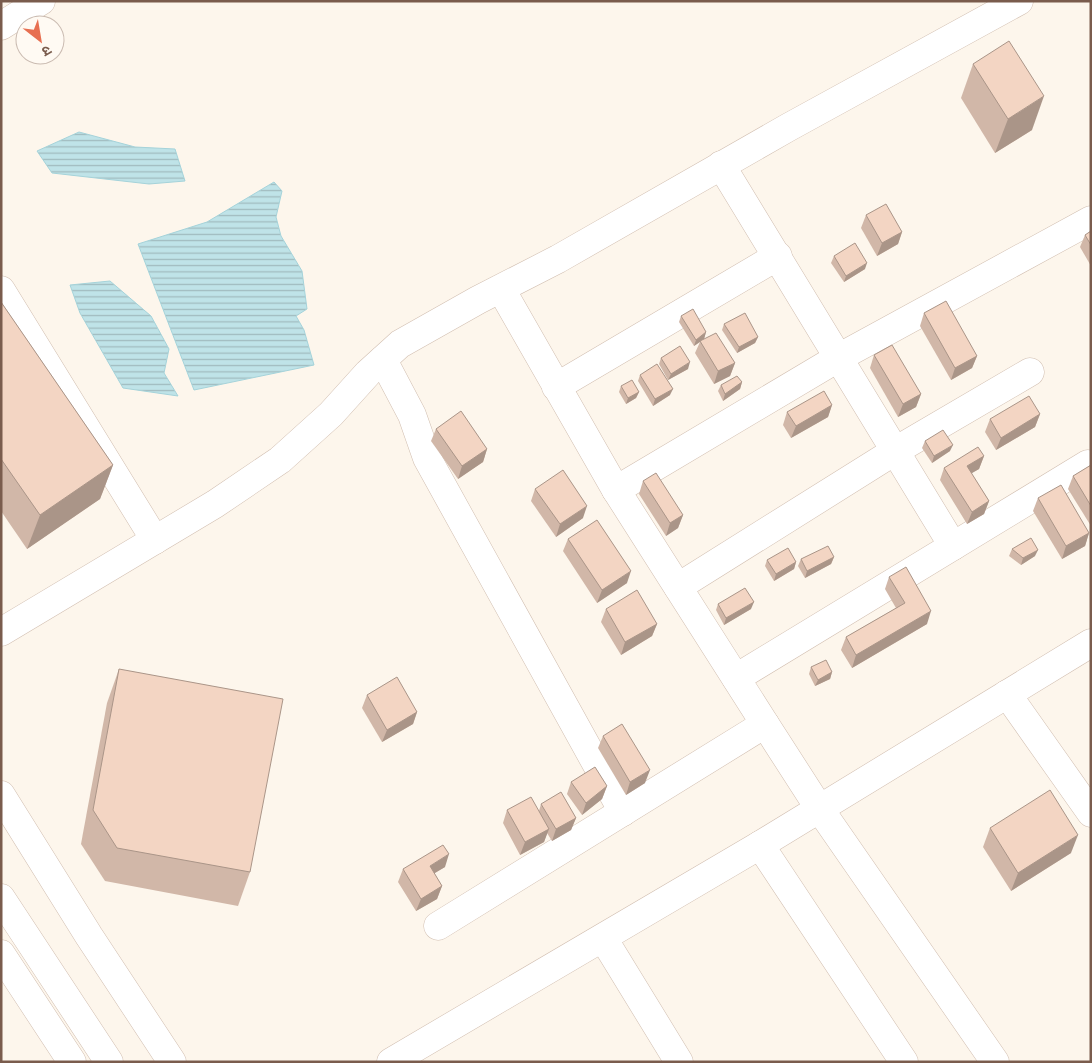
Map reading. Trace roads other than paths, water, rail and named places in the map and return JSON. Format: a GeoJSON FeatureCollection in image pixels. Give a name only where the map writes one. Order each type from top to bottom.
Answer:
{"type":"FeatureCollection","features":[{"type":"Feature","properties":{"kind":"street"},"geometry":{"type":"LineString","coordinates":[[1,26],[41,1]]}},
{"type":"Feature","properties":{"kind":"street"},"geometry":{"type":"LineString","coordinates":[[1,632],[215,504],[280,460],[331,414],[368,373],[400,344],[558,259],[721,165],[1019,1]]}},
{"type":"Feature","properties":{"kind":"street"},"geometry":{"type":"LineString","coordinates":[[721,165],[953,546]]}},
{"type":"Feature","properties":{"kind":"street"},"geometry":{"type":"LineString","coordinates":[[616,490],[838,358],[1091,220]]}},
{"type":"Feature","properties":{"kind":"street"},"geometry":{"type":"LineString","coordinates":[[556,387],[778,256]]}},
{"type":"Feature","properties":{"kind":"street"},"geometry":{"type":"LineString","coordinates":[[501,289],[616,490],[765,724],[819,808],[995,1062]]}},
{"type":"Feature","properties":{"kind":"street"},"geometry":{"type":"LineString","coordinates":[[1,290],[155,540]]}},
{"type":"Feature","properties":{"kind":"street"},"geometry":{"type":"LineString","coordinates":[[383,360],[412,415],[427,458],[624,812]]}},
{"type":"Feature","properties":{"kind":"street"},"geometry":{"type":"LineString","coordinates":[[678,587],[895,451],[1030,372]]}},
{"type":"Feature","properties":{"kind":"street"},"geometry":{"type":"LineString","coordinates":[[736,678],[1088,464]]}},
{"type":"Feature","properties":{"kind":"street"},"geometry":{"type":"LineString","coordinates":[[391,1062],[760,845],[1091,643]]}},
{"type":"Feature","properties":{"kind":"street"},"geometry":{"type":"LineString","coordinates":[[1007,694],[1091,813]]}},
{"type":"Feature","properties":{"kind":"street"},"geometry":{"type":"LineString","coordinates":[[438,926],[765,724]]}},
{"type":"Feature","properties":{"kind":"street"},"geometry":{"type":"LineString","coordinates":[[1,795],[89,936],[172,1062]]}},
{"type":"Feature","properties":{"kind":"street"},"geometry":{"type":"LineString","coordinates":[[760,845],[904,1062]]}},
{"type":"Feature","properties":{"kind":"street"},"geometry":{"type":"LineString","coordinates":[[1,898],[109,1062]]}},
{"type":"Feature","properties":{"kind":"street"},"geometry":{"type":"LineString","coordinates":[[602,938],[679,1062]]}},
{"type":"Feature","properties":{"kind":"street"},"geometry":{"type":"LineString","coordinates":[[1,954],[72,1062]]}},
{"type":"Feature","properties":{"kind":"water"},"geometry":{"type":"Polygon","coordinates":[[[79,132],[135,147],[175,149],[185,181],[149,184],[52,173],[37,151],[79,132]]]}},
{"type":"Feature","properties":{"kind":"water"},"geometry":{"type":"Polygon","coordinates":[[[274,182],[282,191],[276,217],[281,236],[302,271],[307,309],[296,316],[304,330],[314,365],[194,390],[138,244],[207,222],[274,182]]]}},
{"type":"Feature","properties":{"kind":"water"},"geometry":{"type":"Polygon","coordinates":[[[110,281],[151,316],[169,349],[164,373],[178,396],[123,388],[80,313],[70,285],[110,281]]]}}]}
